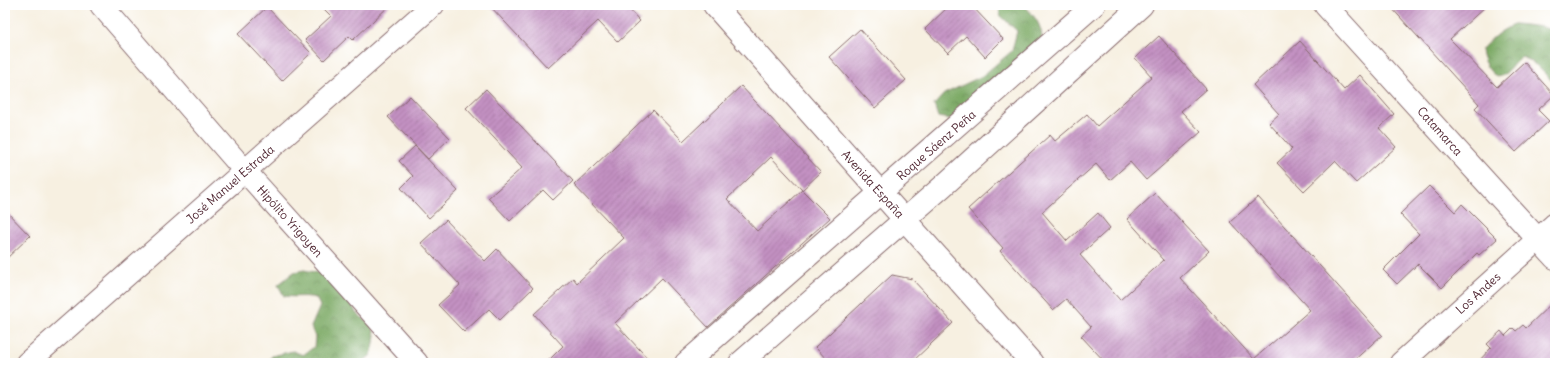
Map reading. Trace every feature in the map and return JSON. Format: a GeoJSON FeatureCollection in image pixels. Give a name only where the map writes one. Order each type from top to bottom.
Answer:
{"type":"FeatureCollection","features":[{"type":"Feature","properties":{"kind":"street","name":"Hipólito Yrigoyen"},"geometry":{"type":"LineString","coordinates":[[101,5],[245,171],[417,363]]}},
{"type":"Feature","properties":{"kind":"street","name":"José Manuel Estrada"},"geometry":{"type":"LineString","coordinates":[[27,363],[433,5]]}},
{"type":"Feature","properties":{"kind":"street","name":"Avenida España"},"geometry":{"type":"LineString","coordinates":[[714,5],[1032,363]]}},
{"type":"Feature","properties":{"kind":"street","name":"Roque Sáenz Peña"},"geometry":{"type":"LineString","coordinates":[[686,363],[1094,5]]}},
{"type":"Feature","properties":{"kind":"street"},"geometry":{"type":"LineString","coordinates":[[740,363],[904,219],[1142,5]]}},
{"type":"Feature","properties":{"kind":"street","name":"Catamarca"},"geometry":{"type":"LineString","coordinates":[[1326,5],[1555,258]]}},
{"type":"Feature","properties":{"kind":"street","name":"Los Andes"},"geometry":{"type":"LineString","coordinates":[[1401,363],[1555,224]]}},
{"type":"Feature","properties":{"kind":"green space"},"geometry":{"type":"Polygon","coordinates":[[[1000,5],[1024,5],[1039,25],[1042,40],[962,121],[938,117],[934,105],[944,94],[982,76],[1012,51],[1017,31],[1000,15],[1000,5]]]}},
{"type":"Feature","properties":{"kind":"green space"},"geometry":{"type":"Polygon","coordinates":[[[1516,24],[1542,27],[1555,31],[1555,84],[1536,65],[1522,57],[1508,71],[1498,77],[1486,66],[1481,50],[1505,29],[1516,24]]]}},
{"type":"Feature","properties":{"kind":"green space"},"geometry":{"type":"Polygon","coordinates":[[[304,270],[325,274],[347,295],[356,313],[372,325],[375,335],[374,344],[371,355],[363,362],[267,363],[272,356],[293,351],[303,355],[314,347],[315,337],[311,327],[320,306],[316,298],[284,296],[278,285],[294,272],[304,270]]]}},
{"type":"Feature","properties":{"kind":"building"},"geometry":{"type":"Polygon","coordinates":[[[320,5],[390,5],[353,40],[349,36],[324,60],[305,40],[331,16],[320,5]]]}},
{"type":"Feature","properties":{"kind":"building"},"geometry":{"type":"Polygon","coordinates":[[[489,5],[625,5],[640,21],[618,42],[598,21],[548,68],[489,5]]]}},
{"type":"Feature","properties":{"kind":"building"},"geometry":{"type":"Polygon","coordinates":[[[950,5],[971,5],[1003,39],[985,57],[966,36],[948,53],[925,29],[950,5]]]}},
{"type":"Feature","properties":{"kind":"building"},"geometry":{"type":"Polygon","coordinates":[[[1389,5],[1487,5],[1450,39],[1497,87],[1524,62],[1554,95],[1538,110],[1549,121],[1516,152],[1475,108],[1479,104],[1389,5]]]}},
{"type":"Feature","properties":{"kind":"building"},"geometry":{"type":"Polygon","coordinates":[[[267,7],[311,53],[282,81],[238,34],[267,7]]]}},
{"type":"Feature","properties":{"kind":"building"},"geometry":{"type":"Polygon","coordinates":[[[860,29],[906,80],[875,108],[829,57],[860,29]]]}},
{"type":"Feature","properties":{"kind":"building"},"geometry":{"type":"Polygon","coordinates":[[[1159,36],[1206,89],[1181,111],[1201,132],[1146,180],[1130,162],[1110,180],[1096,164],[1042,212],[1067,241],[1098,213],[1110,228],[1080,255],[1120,300],[1164,260],[1127,219],[1155,193],[1209,251],[1180,278],[1254,359],[1310,310],[1230,222],[1258,197],[1382,335],[1351,363],[1106,363],[1081,336],[1091,327],[1066,299],[1053,310],[1000,251],[1003,248],[968,209],[1050,135],[1055,141],[1087,114],[1097,126],[1152,77],[1135,58],[1159,36]]]}},
{"type":"Feature","properties":{"kind":"building"},"geometry":{"type":"Polygon","coordinates":[[[1300,41],[1344,90],[1360,75],[1394,114],[1379,128],[1396,147],[1356,183],[1335,161],[1304,191],[1277,163],[1292,149],[1269,123],[1279,114],[1253,85],[1300,41]]]}},
{"type":"Feature","properties":{"kind":"building"},"geometry":{"type":"Polygon","coordinates":[[[741,86],[821,172],[802,190],[830,218],[708,327],[662,278],[615,323],[652,363],[546,363],[563,346],[534,314],[573,278],[577,283],[624,238],[574,185],[653,110],[683,141],[741,86]],[[771,157],[727,199],[757,231],[802,190],[771,157]]]}},
{"type":"Feature","properties":{"kind":"building"},"geometry":{"type":"Polygon","coordinates":[[[486,89],[573,181],[553,200],[543,190],[510,221],[488,198],[522,168],[466,108],[486,89]]]}},
{"type":"Feature","properties":{"kind":"building"},"geometry":{"type":"Polygon","coordinates":[[[410,96],[450,138],[428,159],[388,117],[410,96]]]}},
{"type":"Feature","properties":{"kind":"building"},"geometry":{"type":"Polygon","coordinates":[[[415,146],[458,191],[429,218],[401,188],[413,176],[399,161],[415,146]]]}},
{"type":"Feature","properties":{"kind":"building"},"geometry":{"type":"Polygon","coordinates":[[[1429,186],[1455,212],[1462,204],[1497,239],[1479,255],[1477,253],[1442,288],[1418,264],[1397,284],[1383,270],[1419,234],[1400,214],[1429,186]]]}},
{"type":"Feature","properties":{"kind":"building"},"geometry":{"type":"Polygon","coordinates":[[[5,210],[30,236],[5,260],[5,210]]]}},
{"type":"Feature","properties":{"kind":"building"},"geometry":{"type":"Polygon","coordinates":[[[446,220],[485,261],[497,249],[533,288],[500,320],[489,309],[464,332],[438,305],[460,285],[421,243],[446,220]]]}},
{"type":"Feature","properties":{"kind":"building"},"geometry":{"type":"Polygon","coordinates":[[[892,275],[912,279],[953,323],[911,363],[830,363],[815,347],[892,275]]]}},
{"type":"Feature","properties":{"kind":"building"},"geometry":{"type":"Polygon","coordinates":[[[1555,300],[1555,363],[1477,363],[1491,348],[1487,344],[1501,331],[1505,336],[1513,328],[1516,331],[1523,325],[1526,328],[1555,300]]]}}]}
